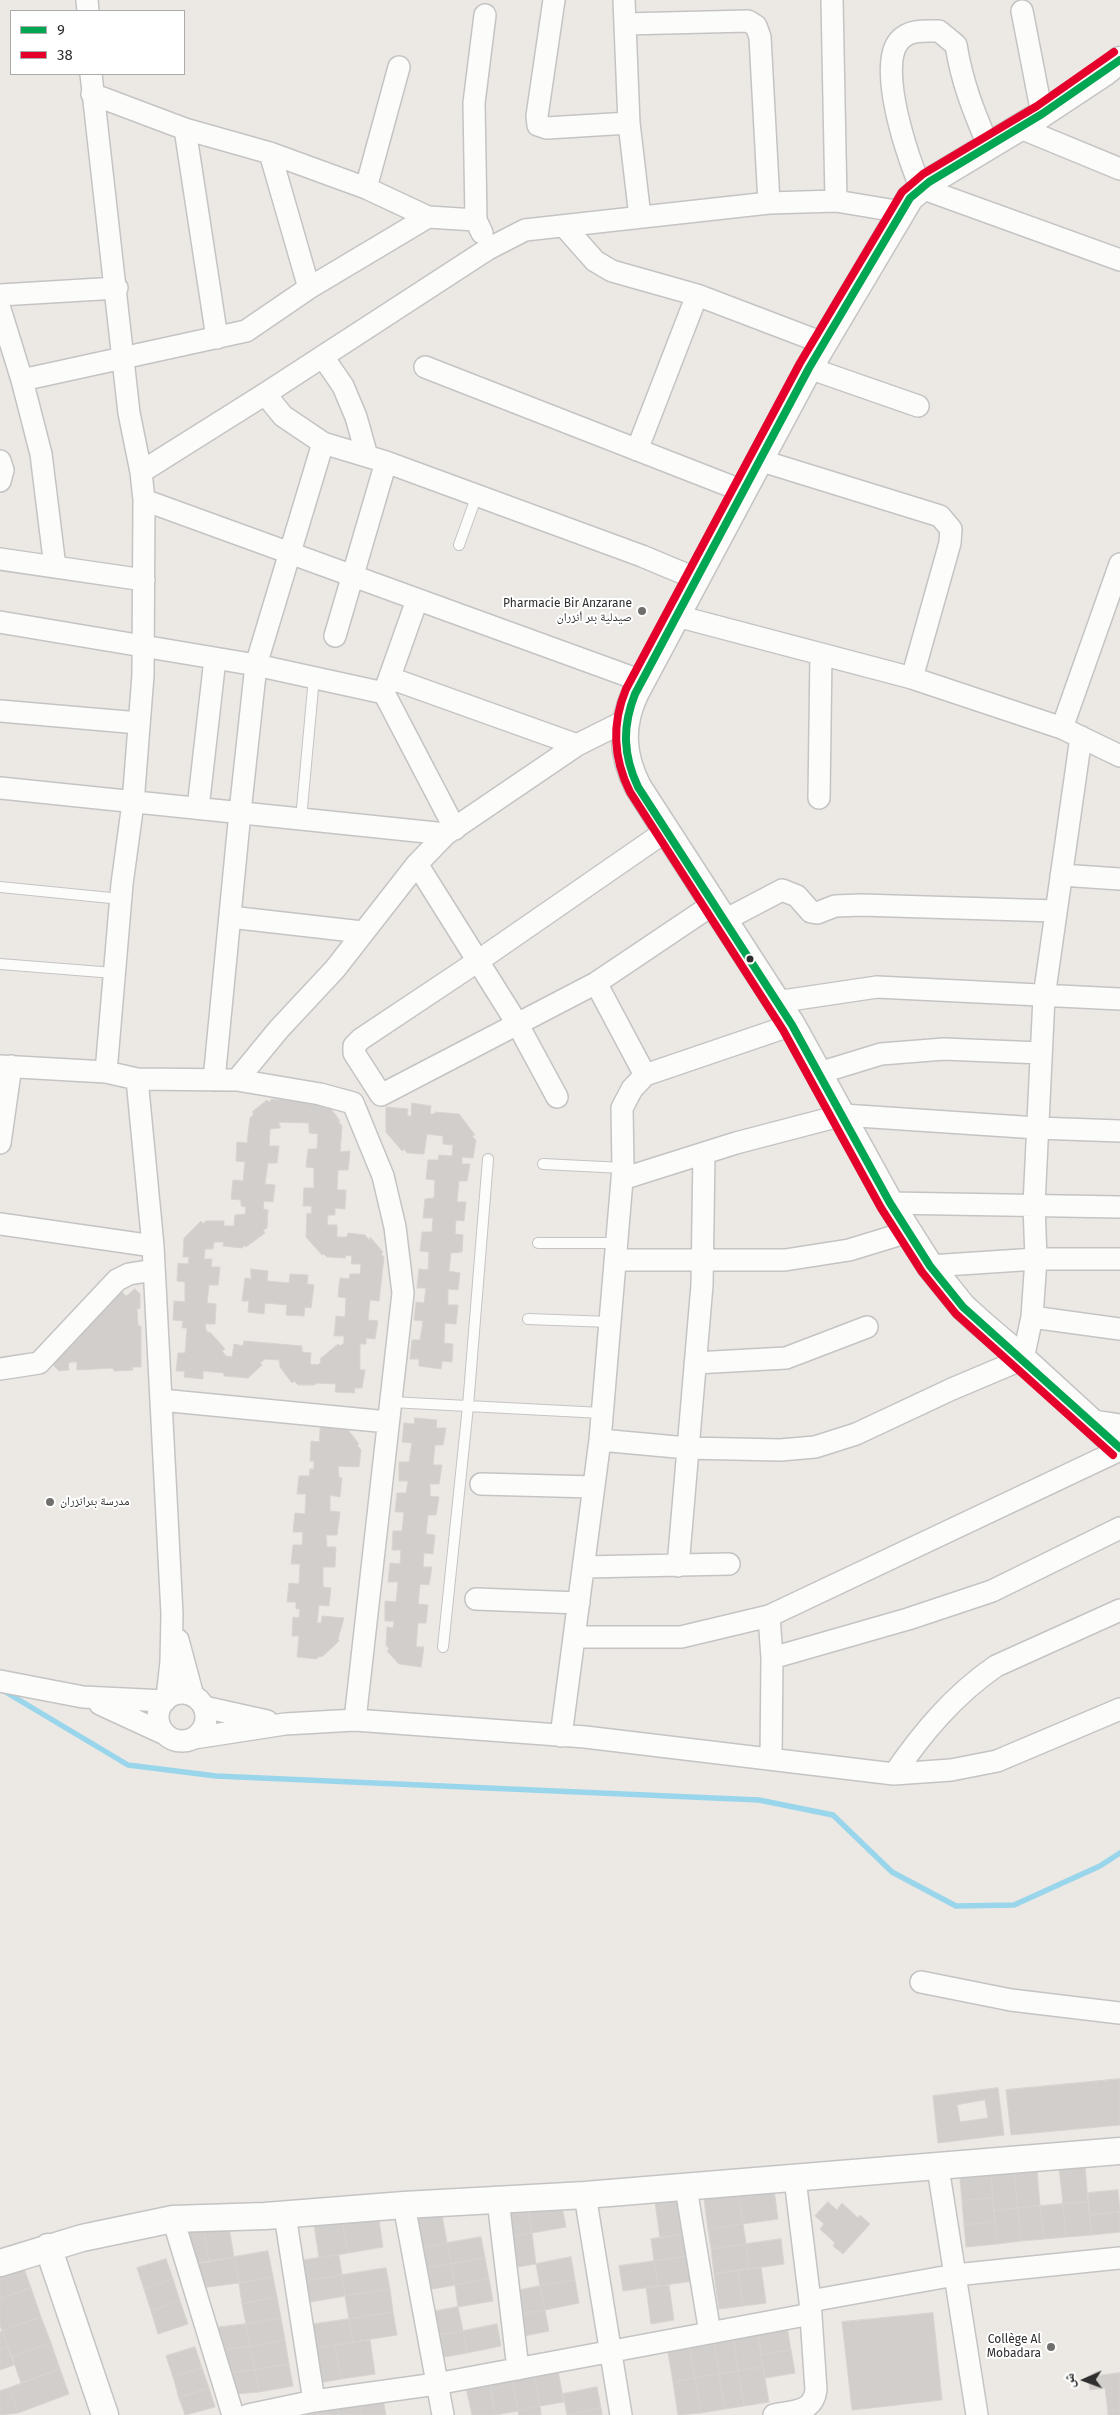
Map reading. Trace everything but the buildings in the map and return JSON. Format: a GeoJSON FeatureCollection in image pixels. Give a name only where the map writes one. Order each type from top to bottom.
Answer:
{"type":"FeatureCollection","features":[{"type":"Feature","properties":{"kind":"street"},"geometry":{"type":"LineString","coordinates":[[554,0],[537,116],[538,125],[547,128],[629,123]]}},
{"type":"Feature","properties":{"kind":"street"},"geometry":{"type":"LineString","coordinates":[[624,0],[629,123],[640,217]]}},
{"type":"Feature","properties":{"kind":"street"},"geometry":{"type":"LineString","coordinates":[[832,0],[836,201]]}},
{"type":"Feature","properties":{"kind":"street"},"geometry":{"type":"LineString","coordinates":[[1022,11],[1042,114]]}},
{"type":"Feature","properties":{"kind":"street"},"geometry":{"type":"LineString","coordinates":[[486,12],[474,103],[476,220],[488,249]]}},
{"type":"Feature","properties":{"kind":"street"},"geometry":{"type":"LineString","coordinates":[[625,24],[748,21],[756,26],[760,37],[769,203]]}},
{"type":"Feature","properties":{"kind":"street"},"geometry":{"type":"LineString","coordinates":[[988,145],[968,98],[961,76],[956,45],[939,31],[912,32],[898,41],[891,63],[892,92],[910,164],[921,188],[1120,260]]}},
{"type":"Feature","properties":{"kind":"street"},"geometry":{"type":"LineString","coordinates":[[574,1637],[680,1637],[769,1616],[1120,1449],[1093,1421],[963,1307],[930,1266],[890,1203],[792,1025],[718,913],[630,772],[625,755],[625,721],[629,707],[642,681],[808,368],[910,198],[921,188],[988,145],[1042,114],[1104,73],[1120,60]]}},
{"type":"Feature","properties":{"kind":"street"},"geometry":{"type":"LineString","coordinates":[[366,188],[399,67]]}},
{"type":"Feature","properties":{"kind":"street"},"geometry":{"type":"LineString","coordinates":[[91,84],[185,129],[270,152],[366,188],[428,217],[476,220]]}},
{"type":"Feature","properties":{"kind":"street"},"geometry":{"type":"LineString","coordinates":[[91,84],[117,288],[129,413],[141,472],[144,500],[144,647],[134,803],[120,899],[106,1072]]}},
{"type":"Feature","properties":{"kind":"street"},"geometry":{"type":"LineString","coordinates":[[1018,128],[1120,170]]}},
{"type":"Feature","properties":{"kind":"street"},"geometry":{"type":"LineString","coordinates":[[185,129],[217,338]]}},
{"type":"Feature","properties":{"kind":"street"},"geometry":{"type":"LineString","coordinates":[[270,152],[310,288]]}},
{"type":"Feature","properties":{"kind":"street"},"geometry":{"type":"LineString","coordinates":[[141,472],[266,394],[488,249],[525,230],[769,203],[836,201],[902,212]]}},
{"type":"Feature","properties":{"kind":"street"},"geometry":{"type":"LineString","coordinates":[[22,380],[123,356],[246,331],[279,311],[310,288],[428,217]]}},
{"type":"Feature","properties":{"kind":"street"},"geometry":{"type":"LineString","coordinates":[[564,226],[595,261],[612,271],[697,295],[823,343]]}},
{"type":"Feature","properties":{"kind":"street"},"geometry":{"type":"LineString","coordinates":[[0,295],[117,288]]}},
{"type":"Feature","properties":{"kind":"street"},"geometry":{"type":"LineString","coordinates":[[637,450],[697,295]]}},
{"type":"Feature","properties":{"kind":"street"},"geometry":{"type":"LineString","coordinates":[[0,309],[6,347],[22,380],[41,454],[55,567]]}},
{"type":"Feature","properties":{"kind":"street"},"geometry":{"type":"LineString","coordinates":[[322,357],[343,386],[377,459],[353,577],[335,636]]}},
{"type":"Feature","properties":{"kind":"street"},"geometry":{"type":"LineString","coordinates":[[425,367],[744,491]]}},
{"type":"Feature","properties":{"kind":"street"},"geometry":{"type":"LineString","coordinates":[[808,368],[918,406]]}},
{"type":"Feature","properties":{"kind":"street"},"geometry":{"type":"LineString","coordinates":[[266,394],[283,416],[323,443],[377,459],[477,495],[642,556],[697,579]]}},
{"type":"Feature","properties":{"kind":"street"},"geometry":{"type":"LineString","coordinates":[[214,1080],[256,665],[323,443]]}},
{"type":"Feature","properties":{"kind":"street"},"geometry":{"type":"LineString","coordinates":[[759,460],[940,516],[951,528],[950,543],[912,678]]}},
{"type":"Feature","properties":{"kind":"street"},"geometry":{"type":"LineString","coordinates":[[0,461],[3,470],[0,481]]}},
{"type":"Feature","properties":{"kind":"street"},"geometry":{"type":"LineString","coordinates":[[144,500],[642,681]]}},
{"type":"Feature","properties":{"kind":"street"},"geometry":{"type":"LineString","coordinates":[[0,559],[144,580]]}},
{"type":"Feature","properties":{"kind":"street"},"geometry":{"type":"LineString","coordinates":[[1023,1359],[1032,1316],[1036,1259],[1034,1206],[1044,997],[1061,875],[1071,732],[1120,564]]}},
{"type":"Feature","properties":{"kind":"street"},"geometry":{"type":"LineString","coordinates":[[417,600],[387,685],[451,832]]}},
{"type":"Feature","properties":{"kind":"street"},"geometry":{"type":"LineString","coordinates":[[677,616],[912,678],[1071,732],[1120,756]]}},
{"type":"Feature","properties":{"kind":"street"},"geometry":{"type":"LineString","coordinates":[[0,622],[256,665],[314,677],[387,685],[578,745]]}},
{"type":"Feature","properties":{"kind":"street"},"geometry":{"type":"LineString","coordinates":[[820,798],[821,654]]}},
{"type":"Feature","properties":{"kind":"street"},"geometry":{"type":"LineString","coordinates":[[198,808],[215,659]]}},
{"type":"Feature","properties":{"kind":"street"},"geometry":{"type":"LineString","coordinates":[[0,711],[139,723]]}},
{"type":"Feature","properties":{"kind":"street"},"geometry":{"type":"LineString","coordinates":[[237,1080],[279,1029],[336,969],[362,932],[416,864],[451,832],[578,745],[625,721]]}},
{"type":"Feature","properties":{"kind":"street"},"geometry":{"type":"LineString","coordinates":[[0,788],[134,803],[451,832]]}},
{"type":"Feature","properties":{"kind":"street"},"geometry":{"type":"LineString","coordinates":[[381,1095],[354,1053],[354,1046],[361,1039],[666,831]]}},
{"type":"Feature","properties":{"kind":"street"},"geometry":{"type":"LineString","coordinates":[[416,864],[518,1025],[558,1098]]}},
{"type":"Feature","properties":{"kind":"street"},"geometry":{"type":"LineString","coordinates":[[1061,875],[1120,878]]}},
{"type":"Feature","properties":{"kind":"street"},"geometry":{"type":"LineString","coordinates":[[0,1143],[6,1066],[106,1072],[137,1079],[237,1080],[320,1094],[353,1103],[381,1095],[596,983],[718,913],[782,890],[796,896],[810,912],[818,912],[835,906],[861,904],[1056,911]]}},
{"type":"Feature","properties":{"kind":"street"},"geometry":{"type":"LineString","coordinates":[[230,917],[362,932]]}},
{"type":"Feature","properties":{"kind":"street"},"geometry":{"type":"LineString","coordinates":[[596,983],[645,1074]]}},
{"type":"Feature","properties":{"kind":"street"},"geometry":{"type":"LineString","coordinates":[[776,1002],[877,988],[1120,999]]}},
{"type":"Feature","properties":{"kind":"street"},"geometry":{"type":"LineString","coordinates":[[561,1736],[600,1440],[623,1173],[622,1108],[632,1089],[645,1074],[792,1025]]}},
{"type":"Feature","properties":{"kind":"street"},"geometry":{"type":"LineString","coordinates":[[819,1073],[881,1054],[944,1049],[1041,1053]]}},
{"type":"Feature","properties":{"kind":"street"},"geometry":{"type":"LineString","coordinates":[[137,1079],[153,1246],[172,1614],[166,1700],[160,1708],[158,1718],[165,1734]]}},
{"type":"Feature","properties":{"kind":"street"},"geometry":{"type":"LineString","coordinates":[[353,1103],[383,1176],[395,1227],[403,1292],[355,1720]]}},
{"type":"Feature","properties":{"kind":"street"},"geometry":{"type":"LineString","coordinates":[[623,1173],[704,1154],[736,1143],[843,1116],[1120,1131]]}},
{"type":"Feature","properties":{"kind":"street"},"geometry":{"type":"LineString","coordinates":[[678,1566],[703,1261],[704,1154]]}},
{"type":"Feature","properties":{"kind":"street"},"geometry":{"type":"LineString","coordinates":[[890,1203],[1120,1207]]}},
{"type":"Feature","properties":{"kind":"street"},"geometry":{"type":"LineString","coordinates":[[0,1224],[153,1246]]}},
{"type":"Feature","properties":{"kind":"street"},"geometry":{"type":"LineString","coordinates":[[616,1251],[703,1261],[785,1260],[849,1250],[908,1232]]}},
{"type":"Feature","properties":{"kind":"street"},"geometry":{"type":"LineString","coordinates":[[930,1266],[1036,1259],[1120,1259]]}},
{"type":"Feature","properties":{"kind":"street"},"geometry":{"type":"LineString","coordinates":[[0,1369],[39,1363],[117,1280],[129,1274],[154,1270]]}},
{"type":"Feature","properties":{"kind":"street"},"geometry":{"type":"LineString","coordinates":[[1032,1316],[1120,1329]]}},
{"type":"Feature","properties":{"kind":"street"},"geometry":{"type":"LineString","coordinates":[[695,1363],[786,1358],[867,1327]]}},
{"type":"Feature","properties":{"kind":"street"},"geometry":{"type":"LineString","coordinates":[[600,1440],[687,1448],[780,1450],[815,1447],[856,1434],[952,1389],[1023,1359]]}},
{"type":"Feature","properties":{"kind":"street"},"geometry":{"type":"LineString","coordinates":[[161,1400],[390,1412]]}},
{"type":"Feature","properties":{"kind":"street"},"geometry":{"type":"LineString","coordinates":[[1093,1421],[1120,1424]]}},
{"type":"Feature","properties":{"kind":"street"},"geometry":{"type":"LineString","coordinates":[[482,1484],[593,1487]]}},
{"type":"Feature","properties":{"kind":"street"},"geometry":{"type":"LineString","coordinates":[[772,1658],[908,1619],[992,1591],[1120,1528]]}},
{"type":"Feature","properties":{"kind":"street"},"geometry":{"type":"LineString","coordinates":[[584,1567],[729,1564]]}},
{"type":"Feature","properties":{"kind":"street"},"geometry":{"type":"LineString","coordinates":[[476,1599],[579,1603]]}},
{"type":"Feature","properties":{"kind":"street"},"geometry":{"type":"LineString","coordinates":[[894,1774],[919,1737],[958,1696],[980,1677],[996,1666],[1120,1610]]}},
{"type":"Feature","properties":{"kind":"street"},"geometry":{"type":"LineString","coordinates":[[172,1614],[199,1701],[206,1716],[205,1725],[201,1733],[194,1738]]}},
{"type":"Feature","properties":{"kind":"street"},"geometry":{"type":"LineString","coordinates":[[769,1616],[772,1658],[771,1758]]}},
{"type":"Feature","properties":{"kind":"street"},"geometry":{"type":"LineString","coordinates":[[0,1681],[83,1697],[166,1700],[184,1693],[199,1701],[285,1724]]}},
{"type":"Feature","properties":{"kind":"street"},"geometry":{"type":"LineString","coordinates":[[83,1697],[130,1716],[179,1741],[285,1724],[355,1720],[561,1736],[771,1758],[894,1774],[951,1770],[997,1761],[1120,1708]]}},
{"type":"Feature","properties":{"kind":"street"},"geometry":{"type":"LineString","coordinates":[[921,1982],[1012,2000],[1120,2013]]}},
{"type":"Feature","properties":{"kind":"street"},"geometry":{"type":"LineString","coordinates":[[0,2263],[48,2247],[102,2233],[173,2219],[285,2215],[404,2205],[686,2188],[1120,2151]]}},
{"type":"Feature","properties":{"kind":"street"},"geometry":{"type":"LineString","coordinates":[[938,2168],[977,2415]]}},
{"type":"Feature","properties":{"kind":"street"},"geometry":{"type":"LineString","coordinates":[[774,2415],[804,2408],[814,2408],[816,2390],[810,2307],[795,2179]]}},
{"type":"Feature","properties":{"kind":"street"},"geometry":{"type":"LineString","coordinates":[[686,2188],[710,2333]]}},
{"type":"Feature","properties":{"kind":"street"},"geometry":{"type":"LineString","coordinates":[[585,2195],[621,2415]]}},
{"type":"Feature","properties":{"kind":"street"},"geometry":{"type":"LineString","coordinates":[[498,2200],[518,2369]]}},
{"type":"Feature","properties":{"kind":"street"},"geometry":{"type":"LineString","coordinates":[[404,2205],[442,2415]]}},
{"type":"Feature","properties":{"kind":"street"},"geometry":{"type":"LineString","coordinates":[[285,2215],[314,2401]]}},
{"type":"Feature","properties":{"kind":"street"},"geometry":{"type":"LineString","coordinates":[[173,2219],[233,2415]]}},
{"type":"Feature","properties":{"kind":"street"},"geometry":{"type":"LineString","coordinates":[[48,2247],[105,2415]]}},
{"type":"Feature","properties":{"kind":"street"},"geometry":{"type":"LineString","coordinates":[[248,2415],[314,2401],[436,2384],[710,2333],[810,2307],[955,2275],[1120,2258]]}},
{"type":"Feature","properties":{"kind":"lane"},"geometry":{"type":"LineString","coordinates":[[459,545],[477,495]]}},
{"type":"Feature","properties":{"kind":"lane"},"geometry":{"type":"LineString","coordinates":[[301,819],[314,677]]}},
{"type":"Feature","properties":{"kind":"lane"},"geometry":{"type":"LineString","coordinates":[[0,887],[120,899]]}},
{"type":"Feature","properties":{"kind":"lane"},"geometry":{"type":"LineString","coordinates":[[0,964],[114,973]]}},
{"type":"Feature","properties":{"kind":"lane"},"geometry":{"type":"LineString","coordinates":[[443,1647],[468,1406],[488,1159]]}},
{"type":"Feature","properties":{"kind":"lane"},"geometry":{"type":"LineString","coordinates":[[543,1164],[623,1173]]}},
{"type":"Feature","properties":{"kind":"lane"},"geometry":{"type":"LineString","coordinates":[[538,1243],[616,1251]]}},
{"type":"Feature","properties":{"kind":"lane"},"geometry":{"type":"LineString","coordinates":[[528,1320],[610,1322]]}},
{"type":"Feature","properties":{"kind":"lane"},"geometry":{"type":"LineString","coordinates":[[390,1412],[468,1406],[602,1413]]}},
{"type":"Feature","properties":{"kind":"waterway"},"geometry":{"type":"LineString","coordinates":[[4,1691],[128,1765],[216,1776],[759,1800],[833,1815],[892,1872],[956,1906],[1014,1905],[1100,1866],[1120,1853]]}},
{"type":"Feature","properties":{"kind":"transit line","name":"38"},"geometry":{"type":"LineString","coordinates":[[1113,1455],[956,1314],[922,1272],[881,1208],[783,1030],[630,792],[617,754],[616,728],[621,702],[626,689],[800,363],[902,192],[923,174],[1037,106],[1114,52]]}},
{"type":"Feature","properties":{"kind":"transit line","name":"9"},"geometry":{"type":"LineString","coordinates":[[1120,60],[1042,114],[929,182],[910,198],[809,368],[635,694],[626,729],[629,764],[638,787],[792,1025],[890,1203],[930,1266],[963,1307],[1120,1448]]}},
{"type":"Feature","properties":{"kind":"place","name":"Pharmacie Bir Anzarane صيدلية بئر أنزران"},"geometry":{"type":"Point","coordinates":[642,611]}},
{"type":"Feature","properties":{"kind":"place","name":"مدرسة بئرانزران"},"geometry":{"type":"Point","coordinates":[50,1502]}},
{"type":"Feature","properties":{"kind":"place","name":"Collège Al Mobadara"},"geometry":{"type":"Point","coordinates":[1051,2347]}}]}
